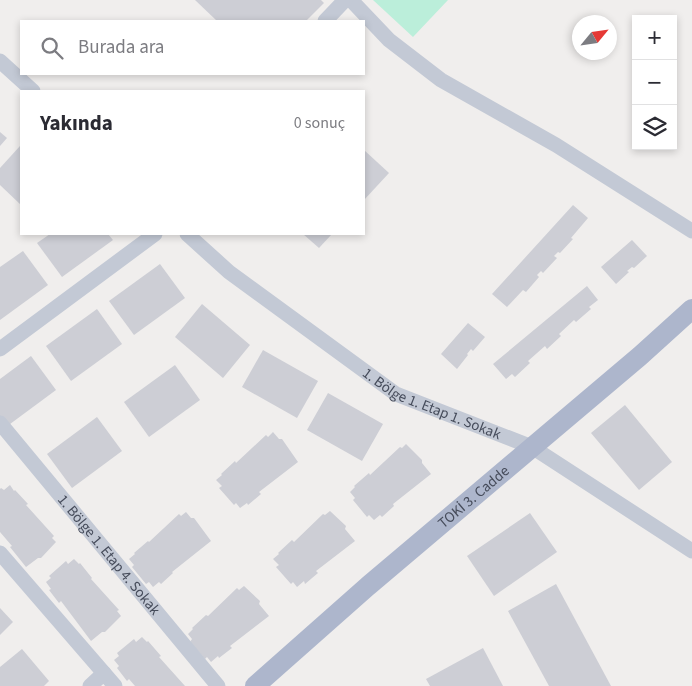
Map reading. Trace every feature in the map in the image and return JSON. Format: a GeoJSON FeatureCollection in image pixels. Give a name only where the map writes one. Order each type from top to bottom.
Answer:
{"type":"FeatureCollection","features":[{"type":"Feature","properties":{"kind":"main road","name":"TOKİ 3. Cadde"},"geometry":{"type":"LineString","coordinates":[[255,686],[368,586],[640,356],[692,309]]}},
{"type":"Feature","properties":{"kind":"street"},"geometry":{"type":"LineString","coordinates":[[326,20],[345,0]]}},
{"type":"Feature","properties":{"kind":"street"},"geometry":{"type":"LineString","coordinates":[[351,0],[389,40],[441,80],[556,145],[692,231]]}},
{"type":"Feature","properties":{"kind":"street"},"geometry":{"type":"LineString","coordinates":[[0,61],[32,90]]}},
{"type":"Feature","properties":{"kind":"street"},"geometry":{"type":"LineString","coordinates":[[0,349],[154,235]]}},
{"type":"Feature","properties":{"kind":"street","name":"1. Bölge 1. Etap 1. Sokak"},"geometry":{"type":"LineString","coordinates":[[188,235],[229,272],[396,394],[532,447],[692,551]]}},
{"type":"Feature","properties":{"kind":"street","name":"1. Bölge 1. Etap 4. Sokak"},"geometry":{"type":"LineString","coordinates":[[0,423],[218,686]]}},
{"type":"Feature","properties":{"kind":"street"},"geometry":{"type":"LineString","coordinates":[[0,553],[115,686]]}},
{"type":"Feature","properties":{"kind":"street"},"geometry":{"type":"LineString","coordinates":[[90,686],[104,673]]}},
{"type":"Feature","properties":{"kind":"green space"},"geometry":{"type":"Polygon","coordinates":[[[373,0],[448,0],[413,37],[373,0]]]}},
{"type":"Feature","properties":{"kind":"building"},"geometry":{"type":"Polygon","coordinates":[[[195,0],[321,0],[324,3],[307,20],[216,20],[195,0]]]}},
{"type":"Feature","properties":{"kind":"building"},"geometry":{"type":"Polygon","coordinates":[[[0,132],[7,138],[0,146],[0,132]]]}},
{"type":"Feature","properties":{"kind":"building"},"geometry":{"type":"Polygon","coordinates":[[[20,146],[20,204],[0,185],[0,168],[20,146]]]}},
{"type":"Feature","properties":{"kind":"building"},"geometry":{"type":"Polygon","coordinates":[[[365,151],[389,173],[365,199],[365,151]]]}},
{"type":"Feature","properties":{"kind":"building"},"geometry":{"type":"Polygon","coordinates":[[[573,205],[588,218],[571,238],[573,239],[560,253],[558,252],[554,256],[557,258],[543,273],[541,271],[537,275],[539,277],[526,292],[523,290],[507,307],[492,294],[573,205]]]}},
{"type":"Feature","properties":{"kind":"building"},"geometry":{"type":"Polygon","coordinates":[[[49,235],[109,235],[113,240],[62,277],[37,243],[49,235]]]}},
{"type":"Feature","properties":{"kind":"building"},"geometry":{"type":"Polygon","coordinates":[[[304,235],[331,235],[319,248],[304,235]]]}},
{"type":"Feature","properties":{"kind":"building"},"geometry":{"type":"Polygon","coordinates":[[[632,240],[647,256],[634,268],[632,267],[627,271],[629,272],[616,284],[601,267],[632,240]]]}},
{"type":"Feature","properties":{"kind":"building"},"geometry":{"type":"Polygon","coordinates":[[[23,251],[48,285],[0,320],[0,267],[23,251]]]}},
{"type":"Feature","properties":{"kind":"building"},"geometry":{"type":"Polygon","coordinates":[[[160,264],[185,298],[134,335],[109,301],[160,264]]]}},
{"type":"Feature","properties":{"kind":"building"},"geometry":{"type":"Polygon","coordinates":[[[587,286],[598,300],[589,307],[591,309],[576,322],[574,320],[547,349],[545,346],[528,361],[530,363],[515,377],[512,374],[506,379],[493,364],[587,286]]]}},
{"type":"Feature","properties":{"kind":"building"},"geometry":{"type":"Polygon","coordinates":[[[202,304],[250,345],[223,378],[175,337],[202,304]]]}},
{"type":"Feature","properties":{"kind":"building"},"geometry":{"type":"Polygon","coordinates":[[[97,309],[122,344],[71,381],[46,346],[97,309]]]}},
{"type":"Feature","properties":{"kind":"building"},"geometry":{"type":"Polygon","coordinates":[[[468,323],[485,337],[473,351],[471,349],[457,369],[441,354],[468,323]]]}},
{"type":"Feature","properties":{"kind":"building"},"geometry":{"type":"Polygon","coordinates":[[[263,350],[318,381],[297,418],[242,387],[263,350]]]}},
{"type":"Feature","properties":{"kind":"building"},"geometry":{"type":"Polygon","coordinates":[[[31,356],[56,390],[6,427],[0,419],[0,379],[31,356]]]}},
{"type":"Feature","properties":{"kind":"building"},"geometry":{"type":"Polygon","coordinates":[[[175,365],[200,400],[149,437],[124,402],[175,365]]]}},
{"type":"Feature","properties":{"kind":"building"},"geometry":{"type":"Polygon","coordinates":[[[328,393],[383,424],[362,461],[307,430],[328,393]]]}},
{"type":"Feature","properties":{"kind":"building"},"geometry":{"type":"Polygon","coordinates":[[[625,405],[672,462],[639,490],[591,433],[625,405]]]}},
{"type":"Feature","properties":{"kind":"building"},"geometry":{"type":"Polygon","coordinates":[[[97,417],[122,451],[72,488],[47,454],[97,417]]]}},
{"type":"Feature","properties":{"kind":"building"},"geometry":{"type":"Polygon","coordinates":[[[273,432],[279,439],[282,439],[298,462],[259,492],[261,494],[248,505],[247,503],[240,508],[236,503],[234,505],[219,488],[222,486],[216,480],[235,461],[236,463],[266,435],[268,437],[273,432]]]}},
{"type":"Feature","properties":{"kind":"building"},"geometry":{"type":"Polygon","coordinates":[[[406,444],[422,460],[422,463],[431,474],[393,504],[394,506],[382,517],[380,515],[374,520],[369,515],[367,517],[353,500],[355,498],[350,492],[369,473],[370,475],[400,447],[402,448],[406,444]]]}},
{"type":"Feature","properties":{"kind":"building"},"geometry":{"type":"Polygon","coordinates":[[[10,485],[54,536],[52,538],[56,542],[41,558],[38,558],[26,567],[0,532],[0,489],[4,490],[10,485]]]}},
{"type":"Feature","properties":{"kind":"building"},"geometry":{"type":"Polygon","coordinates":[[[330,511],[346,526],[345,529],[355,541],[316,571],[318,573],[305,584],[304,581],[297,587],[293,582],[291,584],[276,567],[279,565],[273,559],[292,540],[294,542],[323,514],[325,515],[330,511]]]}},
{"type":"Feature","properties":{"kind":"building"},"geometry":{"type":"Polygon","coordinates":[[[186,512],[191,518],[194,518],[211,541],[172,572],[161,584],[159,582],[153,587],[149,582],[146,584],[132,567],[134,565],[129,559],[179,514],[181,516],[186,512]]]}},
{"type":"Feature","properties":{"kind":"building"},"geometry":{"type":"Polygon","coordinates":[[[530,513],[557,552],[494,596],[467,556],[530,513]]]}},
{"type":"Feature","properties":{"kind":"building"},"geometry":{"type":"Polygon","coordinates":[[[74,559],[80,563],[91,579],[119,610],[117,611],[121,616],[105,632],[102,632],[91,641],[61,601],[59,603],[49,590],[51,589],[46,582],[51,578],[49,576],[66,561],[68,564],[74,559]]]}},
{"type":"Feature","properties":{"kind":"building"},"geometry":{"type":"Polygon","coordinates":[[[556,584],[611,686],[549,686],[508,611],[556,584]]]}},
{"type":"Feature","properties":{"kind":"building"},"geometry":{"type":"Polygon","coordinates":[[[244,586],[260,601],[259,604],[269,616],[230,646],[232,648],[211,662],[207,657],[205,659],[190,642],[192,639],[188,634],[192,628],[206,615],[208,616],[237,588],[239,590],[244,586]]]}},
{"type":"Feature","properties":{"kind":"building"},"geometry":{"type":"Polygon","coordinates":[[[0,608],[13,622],[0,635],[0,608]]]}},
{"type":"Feature","properties":{"kind":"building"},"geometry":{"type":"Polygon","coordinates":[[[142,637],[148,641],[161,656],[159,657],[185,686],[135,686],[129,679],[127,681],[117,668],[119,666],[114,660],[119,656],[117,653],[134,639],[136,642],[142,637]]]}},
{"type":"Feature","properties":{"kind":"building"},"geometry":{"type":"Polygon","coordinates":[[[483,648],[503,686],[430,686],[426,679],[483,648]]]}},
{"type":"Feature","properties":{"kind":"building"},"geometry":{"type":"Polygon","coordinates":[[[22,649],[49,681],[44,686],[0,686],[0,667],[22,649]]]}}]}
